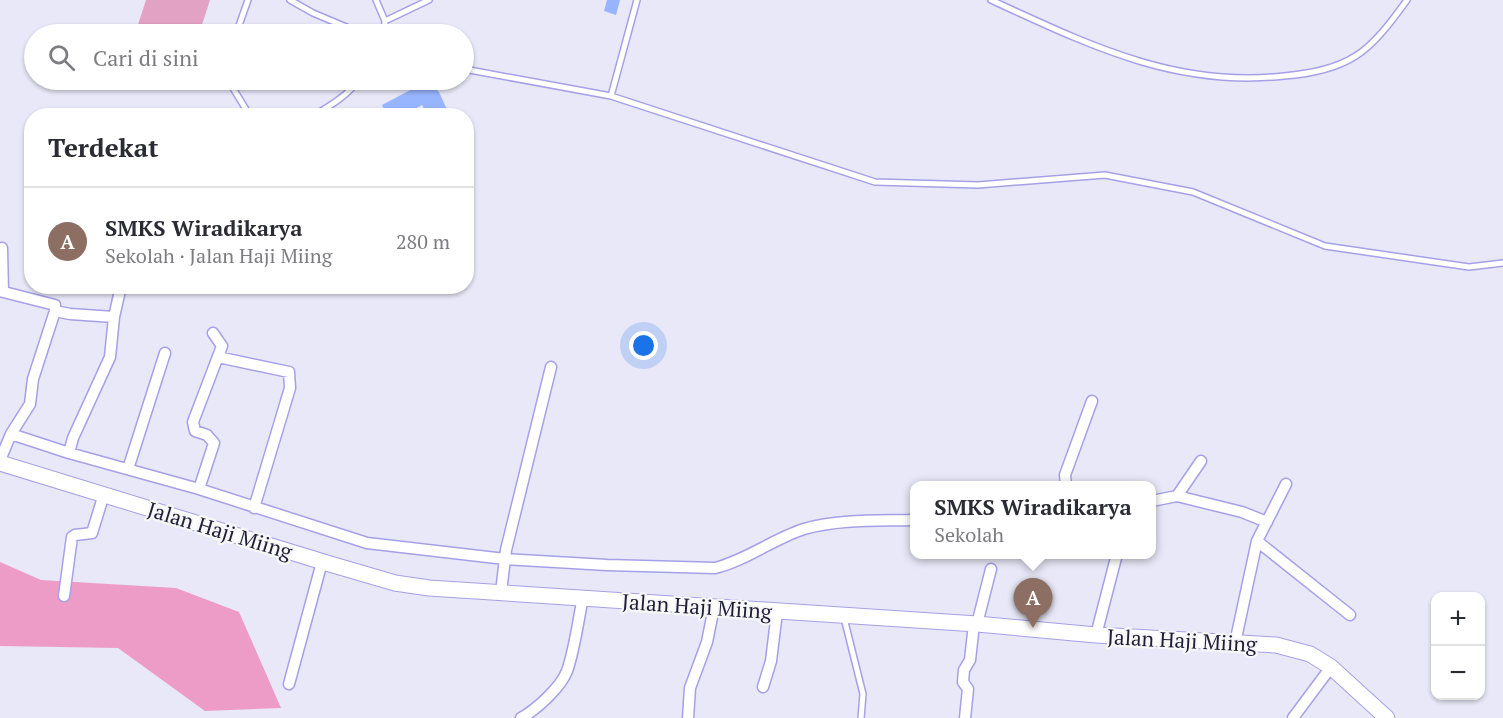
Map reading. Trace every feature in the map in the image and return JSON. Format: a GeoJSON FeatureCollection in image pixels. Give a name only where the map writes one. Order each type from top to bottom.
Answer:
{"type":"FeatureCollection","features":[{"type":"Feature","properties":{"kind":"main road","name":"Jalan Haji Miing"},"geometry":{"type":"LineString","coordinates":[[0,462],[322,562],[405,585],[1276,645],[1310,654],[1331,667],[1387,718]]}},
{"type":"Feature","properties":{"kind":"street"},"geometry":{"type":"LineString","coordinates":[[2,248],[1,291],[70,314],[114,317]]}},
{"type":"Feature","properties":{"kind":"street"},"geometry":{"type":"LineString","coordinates":[[69,453],[73,438],[110,357],[114,317],[120,294]]}},
{"type":"Feature","properties":{"kind":"street"},"geometry":{"type":"LineString","coordinates":[[0,462],[11,434],[30,404],[33,379],[55,308]]}},
{"type":"Feature","properties":{"kind":"street"},"geometry":{"type":"LineString","coordinates":[[200,489],[214,443],[207,435],[195,431],[193,422],[222,346],[213,333]]}},
{"type":"Feature","properties":{"kind":"street"},"geometry":{"type":"LineString","coordinates":[[128,469],[165,353]]}},
{"type":"Feature","properties":{"kind":"street"},"geometry":{"type":"LineString","coordinates":[[218,357],[289,372],[290,388],[254,508]]}},
{"type":"Feature","properties":{"kind":"street"},"geometry":{"type":"LineString","coordinates":[[501,592],[505,559],[551,367]]}},
{"type":"Feature","properties":{"kind":"street"},"geometry":{"type":"LineString","coordinates":[[1066,481],[1065,475],[1092,401]]}},
{"type":"Feature","properties":{"kind":"street"},"geometry":{"type":"LineString","coordinates":[[11,434],[69,453],[200,489],[367,543],[505,559],[716,568],[730,564],[804,530],[868,521],[910,520]]}},
{"type":"Feature","properties":{"kind":"street"},"geometry":{"type":"LineString","coordinates":[[1177,496],[1201,461]]}},
{"type":"Feature","properties":{"kind":"street"},"geometry":{"type":"LineString","coordinates":[[1235,643],[1257,542],[1286,484]]}},
{"type":"Feature","properties":{"kind":"street"},"geometry":{"type":"LineString","coordinates":[[64,596],[72,537],[92,532],[104,494]]}},
{"type":"Feature","properties":{"kind":"street"},"geometry":{"type":"LineString","coordinates":[[1156,500],[1177,496],[1242,512],[1267,522]]}},
{"type":"Feature","properties":{"kind":"street"},"geometry":{"type":"LineString","coordinates":[[1257,542],[1350,615]]}},
{"type":"Feature","properties":{"kind":"street"},"geometry":{"type":"LineString","coordinates":[[1096,634],[1116,559]]}},
{"type":"Feature","properties":{"kind":"street"},"geometry":{"type":"LineString","coordinates":[[289,684],[322,562]]}},
{"type":"Feature","properties":{"kind":"street"},"geometry":{"type":"LineString","coordinates":[[965,718],[968,689],[963,682],[964,670],[970,660],[976,624],[991,569]]}},
{"type":"Feature","properties":{"kind":"street"},"geometry":{"type":"LineString","coordinates":[[521,718],[560,685],[567,672],[583,597]]}},
{"type":"Feature","properties":{"kind":"street"},"geometry":{"type":"LineString","coordinates":[[688,718],[690,688],[707,642],[714,607]]}},
{"type":"Feature","properties":{"kind":"street"},"geometry":{"type":"LineString","coordinates":[[763,687],[771,661],[777,612]]}},
{"type":"Feature","properties":{"kind":"street"},"geometry":{"type":"LineString","coordinates":[[1293,718],[1331,667]]}},
{"type":"Feature","properties":{"kind":"lane"},"geometry":{"type":"LineString","coordinates":[[240,24],[248,0]]}},
{"type":"Feature","properties":{"kind":"lane"},"geometry":{"type":"LineString","coordinates":[[290,0],[339,24]]}},
{"type":"Feature","properties":{"kind":"lane"},"geometry":{"type":"LineString","coordinates":[[376,0],[385,24]]}},
{"type":"Feature","properties":{"kind":"lane"},"geometry":{"type":"LineString","coordinates":[[385,21],[429,0]]}},
{"type":"Feature","properties":{"kind":"lane"},"geometry":{"type":"LineString","coordinates":[[611,96],[637,0]]}},
{"type":"Feature","properties":{"kind":"lane"},"geometry":{"type":"LineString","coordinates":[[991,0],[1085,44],[1156,67],[1198,74],[1257,78],[1328,69],[1355,57],[1385,28],[1407,0]]}},
{"type":"Feature","properties":{"kind":"lane"},"geometry":{"type":"LineString","coordinates":[[474,71],[611,96],[875,182],[978,185],[1105,176],[1193,192],[1325,246],[1468,267],[1503,263]]}},
{"type":"Feature","properties":{"kind":"lane"},"geometry":{"type":"LineString","coordinates":[[234,90],[245,108]]}},
{"type":"Feature","properties":{"kind":"lane"},"geometry":{"type":"LineString","coordinates":[[327,108],[349,90]]}},
{"type":"Feature","properties":{"kind":"lane"},"geometry":{"type":"LineString","coordinates":[[843,616],[863,694],[861,718]]}},
{"type":"Feature","properties":{"kind":"shaded area"},"geometry":{"type":"Polygon","coordinates":[[[146,0],[210,0],[202,24],[138,24],[146,0]]]}},
{"type":"Feature","properties":{"kind":"shaded area"},"geometry":{"type":"Polygon","coordinates":[[[0,562],[41,580],[176,588],[239,612],[281,708],[205,711],[118,648],[0,646],[0,562]]]}},
{"type":"Feature","properties":{"kind":"building"},"geometry":{"type":"Polygon","coordinates":[[[607,0],[620,0],[616,15],[604,11],[607,0]]]}},
{"type":"Feature","properties":{"kind":"building"},"geometry":{"type":"Polygon","coordinates":[[[410,90],[437,90],[446,108],[424,108],[422,105],[417,108],[383,108],[382,105],[410,90]]]}},
{"type":"Feature","properties":{"kind":"place","name":"SMKS Wiradikarya"},"geometry":{"type":"Point","coordinates":[1033,628]}}]}
